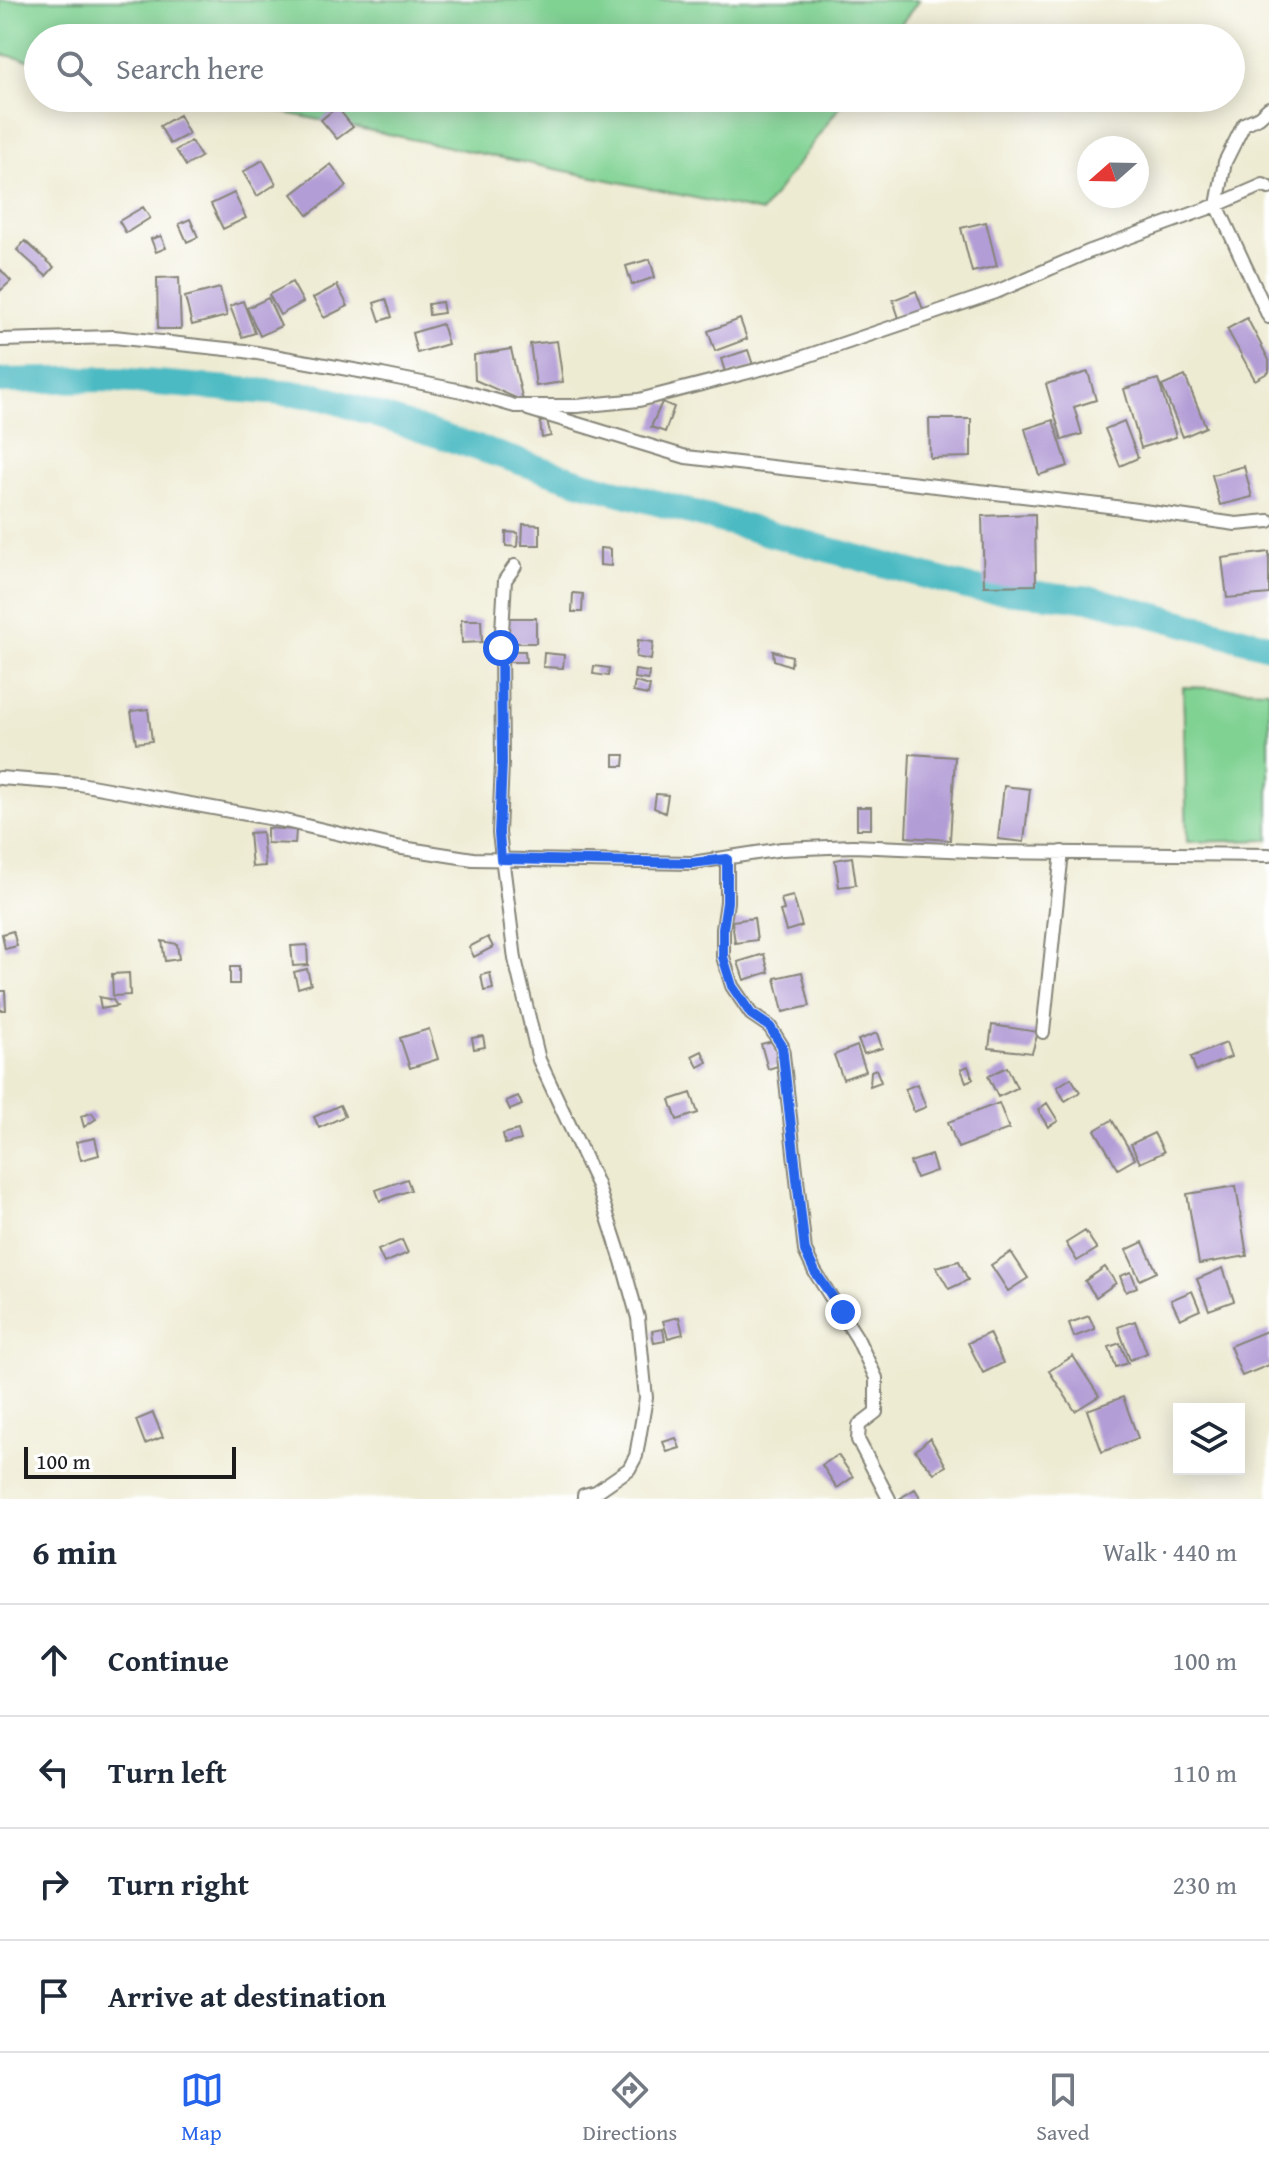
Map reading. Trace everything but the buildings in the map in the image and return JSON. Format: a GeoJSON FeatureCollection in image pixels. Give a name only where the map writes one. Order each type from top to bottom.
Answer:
{"type":"FeatureCollection","features":[{"type":"Feature","properties":{"kind":"street"},"geometry":{"type":"LineString","coordinates":[[1269,108],[1244,124],[1225,162],[1217,205],[1269,317]]}},
{"type":"Feature","properties":{"kind":"street"},"geometry":{"type":"LineString","coordinates":[[515,406],[577,406],[639,400],[792,361],[996,292],[1088,252],[1263,185],[1269,188]]}},
{"type":"Feature","properties":{"kind":"street"},"geometry":{"type":"LineString","coordinates":[[0,340],[114,337],[245,351],[396,378],[515,406],[686,457],[1236,524],[1269,521]]}},
{"type":"Feature","properties":{"kind":"street"},"geometry":{"type":"LineString","coordinates":[[515,566],[505,580],[499,833],[515,959],[539,1060],[597,1184],[638,1318],[646,1398],[636,1456],[629,1469],[596,1492],[584,1495],[584,1499]]}},
{"type":"Feature","properties":{"kind":"street"},"geometry":{"type":"LineString","coordinates":[[0,778],[80,784],[285,821],[396,847],[473,859],[692,863],[782,849],[853,846],[1269,855]]}},
{"type":"Feature","properties":{"kind":"street"},"geometry":{"type":"LineString","coordinates":[[1043,1032],[1062,852]]}},
{"type":"Feature","properties":{"kind":"street"},"geometry":{"type":"LineString","coordinates":[[727,859],[723,957],[732,986],[751,1014],[770,1027],[782,1046],[805,1251],[857,1338],[876,1378],[876,1412],[859,1425],[858,1440],[889,1499]]}},
{"type":"Feature","properties":{"kind":"green space"},"geometry":{"type":"Polygon","coordinates":[[[0,0],[919,0],[901,24],[24,24],[24,59],[0,54],[0,0]]]}},
{"type":"Feature","properties":{"kind":"green space"},"geometry":{"type":"Polygon","coordinates":[[[281,112],[836,112],[762,212],[281,112]]]}},
{"type":"Feature","properties":{"kind":"green space"},"geometry":{"type":"Polygon","coordinates":[[[1183,687],[1269,690],[1269,840],[1187,842],[1183,687]]]}},
{"type":"Feature","properties":{"kind":"waterway"},"geometry":{"type":"LineString","coordinates":[[0,381],[106,379],[319,396],[584,483],[970,588],[1092,599],[1269,646]]}},
{"type":"Feature","properties":{"kind":"route"},"geometry":{"type":"LineString","coordinates":[[501,648],[501,859],[692,863],[727,859],[723,957],[732,986],[751,1014],[770,1027],[782,1046],[805,1251],[815,1272],[843,1312]]}}]}
